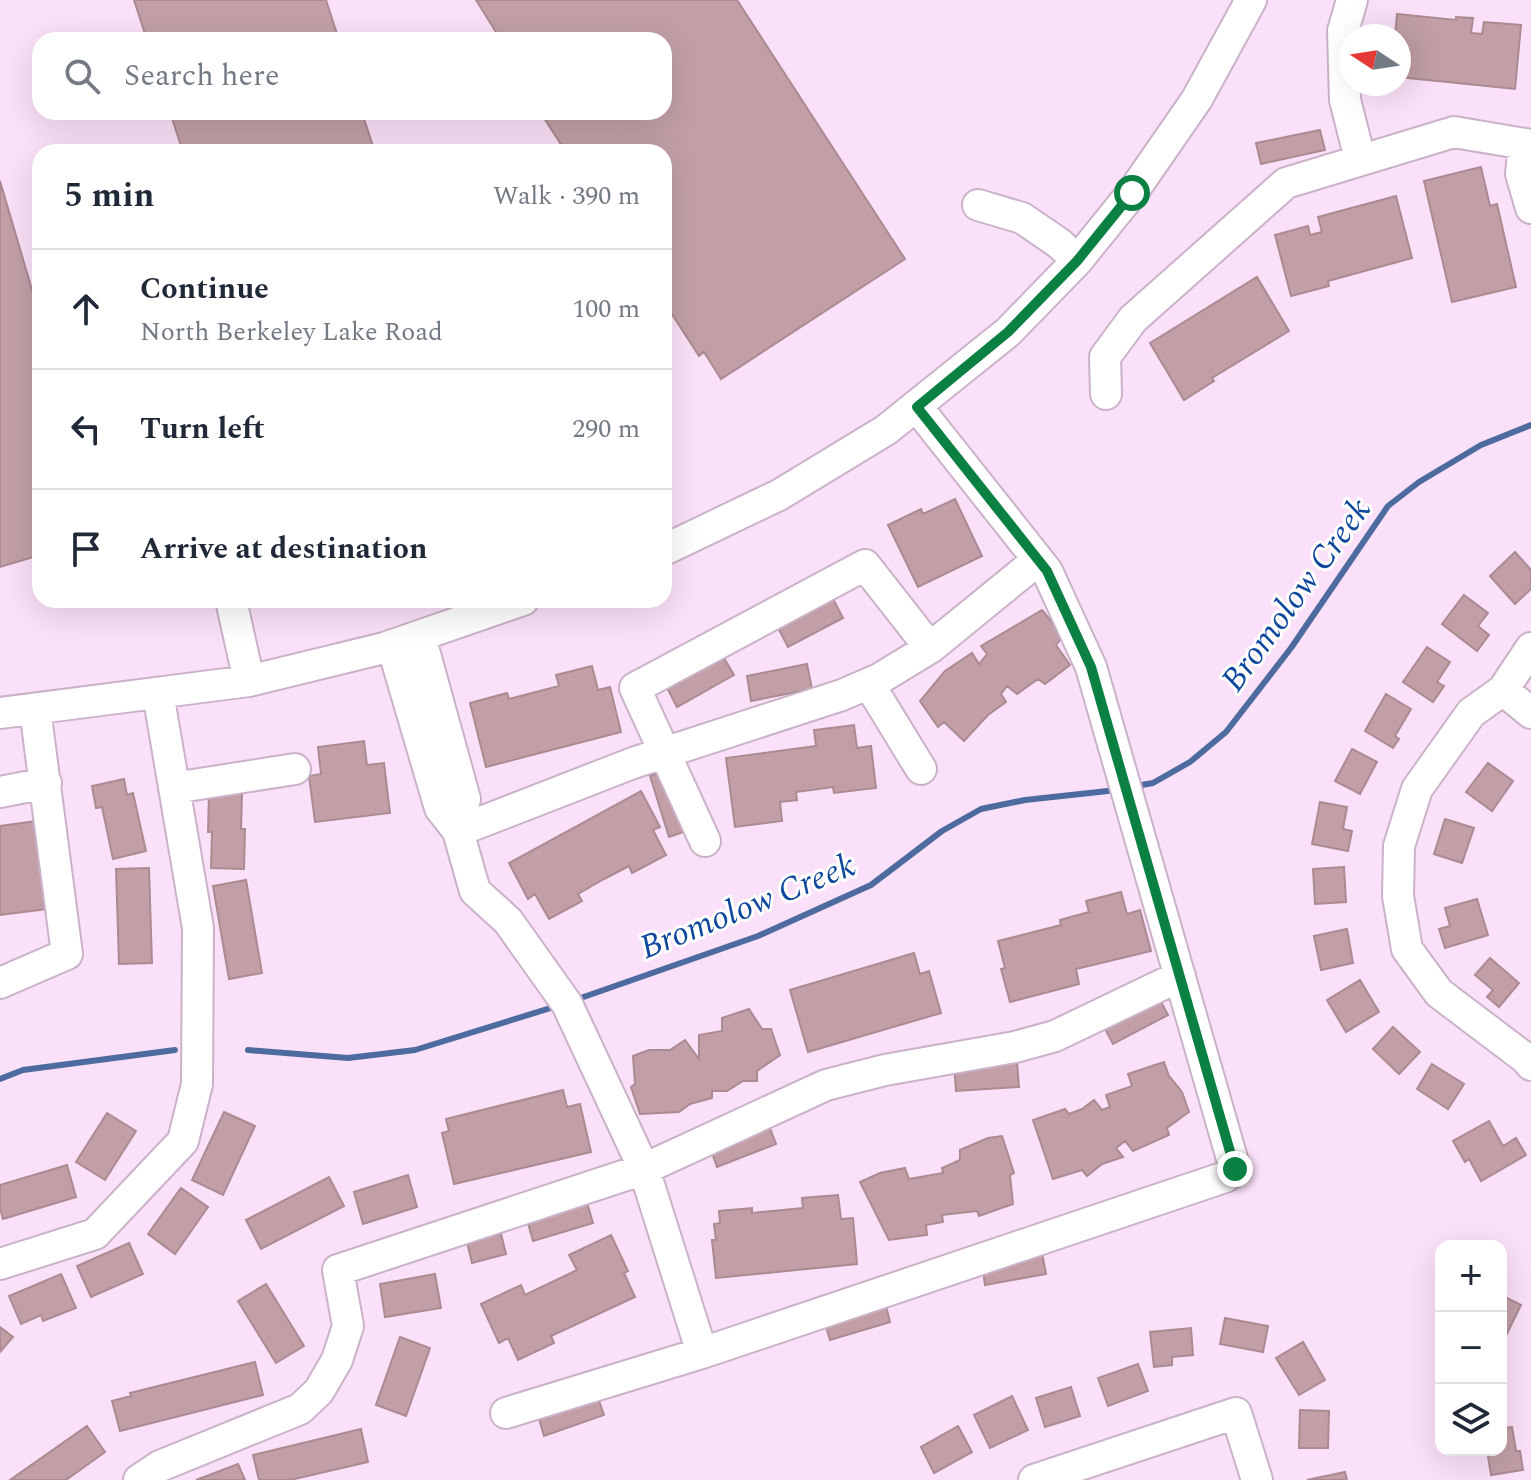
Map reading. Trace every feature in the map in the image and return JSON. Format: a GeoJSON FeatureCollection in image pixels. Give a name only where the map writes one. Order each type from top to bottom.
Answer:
{"type":"FeatureCollection","features":[{"type":"Feature","properties":{"kind":"street"},"geometry":{"type":"LineString","coordinates":[[672,546],[779,495],[886,430],[1008,332],[1077,261],[1132,193],[1197,99],[1251,0]]}},
{"type":"Feature","properties":{"kind":"street"},"geometry":{"type":"LineString","coordinates":[[1352,0],[1343,31],[1345,100],[1360,159]]}},
{"type":"Feature","properties":{"kind":"street"},"geometry":{"type":"LineString","coordinates":[[1106,394],[1105,357],[1133,319],[1286,183],[1454,132],[1527,144],[1521,174],[1531,208]]}},
{"type":"Feature","properties":{"kind":"street"},"geometry":{"type":"LineString","coordinates":[[978,205],[1022,218],[1060,244],[1077,261]]}},
{"type":"Feature","properties":{"kind":"street"},"geometry":{"type":"LineString","coordinates":[[506,1413],[702,1353],[1225,1177],[1235,1169],[1091,667],[1047,571],[917,407]]}},
{"type":"Feature","properties":{"kind":"street"},"geometry":{"type":"LineString","coordinates":[[458,831],[665,752],[869,684],[930,648],[1038,560]]}},
{"type":"Feature","properties":{"kind":"street"},"geometry":{"type":"LineString","coordinates":[[705,841],[635,688],[865,565],[930,648]]}},
{"type":"Feature","properties":{"kind":"street"},"geometry":{"type":"LineString","coordinates":[[233,608],[249,681]]}},
{"type":"Feature","properties":{"kind":"street"},"geometry":{"type":"LineString","coordinates":[[0,713],[249,681],[406,641],[500,608]]}},
{"type":"Feature","properties":{"kind":"street"},"geometry":{"type":"LineString","coordinates":[[406,641],[445,777],[440,808],[458,831],[475,891],[508,921],[567,1004],[644,1169],[702,1353]]}},
{"type":"Feature","properties":{"kind":"street"},"geometry":{"type":"LineString","coordinates":[[1531,648],[1503,690],[1471,713],[1417,789],[1399,846],[1398,896],[1407,949],[1439,993],[1531,1065]]}},
{"type":"Feature","properties":{"kind":"street"},"geometry":{"type":"LineString","coordinates":[[869,684],[921,769]]}},
{"type":"Feature","properties":{"kind":"street"},"geometry":{"type":"LineString","coordinates":[[1503,690],[1531,713]]}},
{"type":"Feature","properties":{"kind":"street"},"geometry":{"type":"LineString","coordinates":[[0,1264],[95,1234],[183,1141],[197,1084],[198,928],[158,693]]}},
{"type":"Feature","properties":{"kind":"street"},"geometry":{"type":"LineString","coordinates":[[0,983],[67,954],[35,709]]}},
{"type":"Feature","properties":{"kind":"street"},"geometry":{"type":"LineString","coordinates":[[174,788],[295,769]]}},
{"type":"Feature","properties":{"kind":"street"},"geometry":{"type":"LineString","coordinates":[[0,792],[46,783]]}},
{"type":"Feature","properties":{"kind":"street"},"geometry":{"type":"LineString","coordinates":[[139,1480],[160,1466],[300,1409],[319,1391],[337,1360],[348,1326],[338,1270],[644,1169],[826,1085],[1055,1036],[1180,976]]}},
{"type":"Feature","properties":{"kind":"street"},"geometry":{"type":"LineString","coordinates":[[1034,1480],[1236,1413],[1257,1480]]}},
{"type":"Feature","properties":{"kind":"building"},"geometry":{"type":"Polygon","coordinates":[[[134,0],[326,0],[336,32],[144,32],[134,0]]]}},
{"type":"Feature","properties":{"kind":"building"},"geometry":{"type":"Polygon","coordinates":[[[476,0],[737,0],[905,259],[721,379],[704,352],[699,356],[672,314],[672,144],[561,144],[545,120],[672,120],[672,32],[496,32],[476,0]]]}},
{"type":"Feature","properties":{"kind":"building"},"geometry":{"type":"Polygon","coordinates":[[[1397,14],[1456,20],[1456,17],[1473,18],[1471,33],[1482,34],[1484,22],[1521,25],[1515,89],[1411,78],[1411,24],[1396,24],[1397,14]]]}},
{"type":"Feature","properties":{"kind":"building"},"geometry":{"type":"Polygon","coordinates":[[[173,120],[364,120],[372,144],[180,144],[173,120]]]}},
{"type":"Feature","properties":{"kind":"building"},"geometry":{"type":"Polygon","coordinates":[[[1320,130],[1325,150],[1261,164],[1256,143],[1320,130]]]}},
{"type":"Feature","properties":{"kind":"building"},"geometry":{"type":"Polygon","coordinates":[[[1481,167],[1490,206],[1497,204],[1516,287],[1452,302],[1424,181],[1481,167]]]}},
{"type":"Feature","properties":{"kind":"building"},"geometry":{"type":"Polygon","coordinates":[[[0,181],[32,290],[32,557],[0,567],[0,181]]]}},
{"type":"Feature","properties":{"kind":"building"},"geometry":{"type":"Polygon","coordinates":[[[1396,196],[1412,258],[1328,281],[1329,286],[1291,296],[1275,235],[1308,226],[1310,235],[1322,232],[1318,217],[1396,196]]]}},
{"type":"Feature","properties":{"kind":"building"},"geometry":{"type":"Polygon","coordinates":[[[1257,277],[1289,331],[1212,378],[1214,381],[1184,400],[1150,343],[1257,277]]]}},
{"type":"Feature","properties":{"kind":"building"},"geometry":{"type":"Polygon","coordinates":[[[955,499],[982,556],[918,587],[888,525],[921,509],[923,514],[955,499]]]}},
{"type":"Feature","properties":{"kind":"building"},"geometry":{"type":"Polygon","coordinates":[[[1515,552],[1531,570],[1531,589],[1515,604],[1490,576],[1515,552]]]}},
{"type":"Feature","properties":{"kind":"building"},"geometry":{"type":"Polygon","coordinates":[[[831,595],[843,618],[788,647],[776,624],[831,595]]]}},
{"type":"Feature","properties":{"kind":"building"},"geometry":{"type":"Polygon","coordinates":[[[1464,595],[1488,613],[1478,626],[1489,635],[1477,651],[1442,624],[1464,595]]]}},
{"type":"Feature","properties":{"kind":"building"},"geometry":{"type":"Polygon","coordinates":[[[1042,610],[1063,636],[1056,645],[1070,665],[1045,684],[1038,679],[1017,694],[1007,686],[1001,694],[1006,702],[988,715],[964,741],[944,722],[938,727],[920,701],[945,671],[972,653],[979,664],[987,654],[981,646],[1042,610]]]}},
{"type":"Feature","properties":{"kind":"building"},"geometry":{"type":"Polygon","coordinates":[[[1427,647],[1450,662],[1437,682],[1444,686],[1433,702],[1403,682],[1427,647]]]}},
{"type":"Feature","properties":{"kind":"building"},"geometry":{"type":"Polygon","coordinates":[[[721,653],[734,675],[677,707],[665,684],[721,653]]]}},
{"type":"Feature","properties":{"kind":"building"},"geometry":{"type":"Polygon","coordinates":[[[807,664],[812,689],[751,701],[747,676],[807,664]]]}},
{"type":"Feature","properties":{"kind":"building"},"geometry":{"type":"Polygon","coordinates":[[[592,666],[598,690],[610,687],[621,732],[486,767],[470,703],[507,693],[509,699],[559,686],[556,675],[592,666]]]}},
{"type":"Feature","properties":{"kind":"building"},"geometry":{"type":"Polygon","coordinates":[[[1386,694],[1411,709],[1395,736],[1399,739],[1393,748],[1365,731],[1386,694]]]}},
{"type":"Feature","properties":{"kind":"building"},"geometry":{"type":"Polygon","coordinates":[[[854,725],[857,748],[871,746],[876,788],[834,793],[833,787],[796,792],[797,800],[780,802],[782,821],[735,827],[726,758],[816,746],[814,730],[854,725]]]}},
{"type":"Feature","properties":{"kind":"building"},"geometry":{"type":"Polygon","coordinates":[[[364,741],[367,765],[384,763],[390,813],[315,822],[309,776],[321,774],[318,747],[364,741]]]}},
{"type":"Feature","properties":{"kind":"building"},"geometry":{"type":"Polygon","coordinates":[[[1352,749],[1377,762],[1360,794],[1335,781],[1352,749]]]}},
{"type":"Feature","properties":{"kind":"building"},"geometry":{"type":"Polygon","coordinates":[[[1488,763],[1513,781],[1492,811],[1466,792],[1488,763]]]}},
{"type":"Feature","properties":{"kind":"building"},"geometry":{"type":"Polygon","coordinates":[[[671,769],[689,830],[669,837],[650,776],[671,769]]]}},
{"type":"Feature","properties":{"kind":"building"},"geometry":{"type":"Polygon","coordinates":[[[124,779],[127,795],[133,793],[146,851],[113,859],[102,807],[96,808],[92,786],[124,779]]]}},
{"type":"Feature","properties":{"kind":"building"},"geometry":{"type":"Polygon","coordinates":[[[641,791],[660,827],[653,830],[666,855],[632,873],[629,866],[604,879],[578,894],[582,901],[549,919],[535,894],[528,899],[509,863],[641,791]]]}},
{"type":"Feature","properties":{"kind":"building"},"geometry":{"type":"Polygon","coordinates":[[[209,793],[242,794],[244,869],[211,868],[209,793]]]}},
{"type":"Feature","properties":{"kind":"building"},"geometry":{"type":"Polygon","coordinates":[[[1320,802],[1347,807],[1343,829],[1352,831],[1348,851],[1312,844],[1320,802]]]}},
{"type":"Feature","properties":{"kind":"building"},"geometry":{"type":"Polygon","coordinates":[[[1445,819],[1474,828],[1462,863],[1434,854],[1445,819]]]}},
{"type":"Feature","properties":{"kind":"building"},"geometry":{"type":"Polygon","coordinates":[[[37,821],[48,909],[0,915],[0,826],[37,821]]]}},
{"type":"Feature","properties":{"kind":"building"},"geometry":{"type":"Polygon","coordinates":[[[1344,867],[1346,902],[1315,904],[1313,869],[1344,867]]]}},
{"type":"Feature","properties":{"kind":"building"},"geometry":{"type":"Polygon","coordinates":[[[149,868],[152,963],[119,964],[116,869],[149,868]]]}},
{"type":"Feature","properties":{"kind":"building"},"geometry":{"type":"Polygon","coordinates":[[[246,880],[262,973],[229,979],[213,886],[246,880]]]}},
{"type":"Feature","properties":{"kind":"building"},"geometry":{"type":"Polygon","coordinates":[[[1121,892],[1127,914],[1140,910],[1151,951],[1076,969],[1079,984],[1010,1002],[1001,969],[1005,968],[998,941],[1061,925],[1060,920],[1089,912],[1086,901],[1121,892]]]}},
{"type":"Feature","properties":{"kind":"building"},"geometry":{"type":"Polygon","coordinates":[[[1477,899],[1488,935],[1445,948],[1439,929],[1450,926],[1445,908],[1477,899]]]}},
{"type":"Feature","properties":{"kind":"building"},"geometry":{"type":"Polygon","coordinates":[[[1347,929],[1353,963],[1321,970],[1314,936],[1347,929]]]}},
{"type":"Feature","properties":{"kind":"building"},"geometry":{"type":"Polygon","coordinates":[[[914,953],[920,974],[929,971],[941,1013],[808,1052],[790,990],[914,953]]]}},
{"type":"Feature","properties":{"kind":"building"},"geometry":{"type":"Polygon","coordinates":[[[1490,958],[1519,983],[1499,1007],[1487,997],[1493,990],[1475,975],[1490,958]]]}},
{"type":"Feature","properties":{"kind":"building"},"geometry":{"type":"Polygon","coordinates":[[[1360,980],[1379,1012],[1346,1032],[1327,1000],[1360,980]]]}},
{"type":"Feature","properties":{"kind":"building"},"geometry":{"type":"Polygon","coordinates":[[[1158,996],[1168,1015],[1113,1044],[1103,1025],[1158,996]]]}},
{"type":"Feature","properties":{"kind":"building"},"geometry":{"type":"Polygon","coordinates":[[[749,1009],[762,1029],[771,1029],[780,1055],[757,1071],[757,1081],[743,1081],[727,1091],[712,1091],[712,1098],[690,1104],[679,1112],[640,1114],[631,1087],[635,1084],[633,1056],[649,1050],[670,1050],[685,1040],[699,1059],[699,1035],[722,1031],[722,1018],[749,1009]]]}},
{"type":"Feature","properties":{"kind":"building"},"geometry":{"type":"Polygon","coordinates":[[[1393,1027],[1420,1052],[1399,1074],[1373,1049],[1393,1027]]]}},
{"type":"Feature","properties":{"kind":"building"},"geometry":{"type":"Polygon","coordinates":[[[1017,1062],[1019,1087],[956,1091],[954,1066],[1017,1062]]]}},
{"type":"Feature","properties":{"kind":"building"},"geometry":{"type":"Polygon","coordinates":[[[1164,1062],[1169,1076],[1182,1092],[1189,1112],[1167,1128],[1169,1135],[1133,1151],[1125,1141],[1116,1148],[1123,1157],[1102,1164],[1087,1176],[1082,1170],[1053,1179],[1033,1120],[1065,1109],[1069,1114],[1094,1100],[1102,1110],[1110,1107],[1106,1095],[1132,1086],[1128,1074],[1164,1062]]]}},
{"type":"Feature","properties":{"kind":"building"},"geometry":{"type":"Polygon","coordinates":[[[1432,1064],[1464,1084],[1448,1109],[1417,1089],[1432,1064]]]}},
{"type":"Feature","properties":{"kind":"building"},"geometry":{"type":"Polygon","coordinates":[[[563,1090],[567,1107],[580,1104],[591,1152],[454,1184],[442,1133],[449,1131],[446,1119],[563,1090]]]}},
{"type":"Feature","properties":{"kind":"building"},"geometry":{"type":"Polygon","coordinates":[[[224,1112],[255,1126],[223,1195],[192,1180],[224,1112]]]}},
{"type":"Feature","properties":{"kind":"building"},"geometry":{"type":"Polygon","coordinates":[[[107,1113],[136,1131],[105,1180],[76,1162],[107,1113]]]}},
{"type":"Feature","properties":{"kind":"building"},"geometry":{"type":"Polygon","coordinates":[[[1489,1121],[1503,1146],[1516,1138],[1526,1155],[1481,1181],[1469,1159],[1465,1162],[1453,1141],[1489,1121]]]}},
{"type":"Feature","properties":{"kind":"building"},"geometry":{"type":"Polygon","coordinates":[[[768,1123],[776,1144],[717,1167],[710,1147],[768,1123]]]}},
{"type":"Feature","properties":{"kind":"building"},"geometry":{"type":"Polygon","coordinates":[[[1002,1136],[1014,1173],[1010,1175],[1013,1204],[979,1216],[977,1211],[942,1215],[943,1222],[926,1225],[927,1235],[889,1240],[860,1182],[880,1173],[905,1168],[909,1179],[943,1173],[942,1168],[960,1160],[960,1150],[988,1138],[1002,1136]]]}},
{"type":"Feature","properties":{"kind":"building"},"geometry":{"type":"Polygon","coordinates":[[[67,1165],[76,1197],[3,1219],[0,1185],[67,1165]]]}},
{"type":"Feature","properties":{"kind":"building"},"geometry":{"type":"Polygon","coordinates":[[[408,1175],[417,1207],[363,1224],[354,1192],[408,1175]]]}},
{"type":"Feature","properties":{"kind":"building"},"geometry":{"type":"Polygon","coordinates":[[[329,1177],[344,1206],[261,1249],[246,1220],[329,1177]]]}},
{"type":"Feature","properties":{"kind":"building"},"geometry":{"type":"Polygon","coordinates":[[[181,1188],[208,1207],[175,1254],[148,1234],[181,1188]]]}},
{"type":"Feature","properties":{"kind":"building"},"geometry":{"type":"Polygon","coordinates":[[[838,1195],[841,1219],[853,1218],[857,1264],[716,1278],[712,1240],[716,1240],[714,1224],[720,1223],[719,1211],[752,1208],[752,1213],[803,1208],[802,1198],[838,1195]]]}},
{"type":"Feature","properties":{"kind":"building"},"geometry":{"type":"Polygon","coordinates":[[[586,1199],[593,1223],[533,1241],[526,1216],[586,1199]]]}},
{"type":"Feature","properties":{"kind":"building"},"geometry":{"type":"Polygon","coordinates":[[[501,1234],[506,1254],[472,1263],[467,1242],[501,1234]]]}},
{"type":"Feature","properties":{"kind":"building"},"geometry":{"type":"Polygon","coordinates":[[[611,1235],[628,1271],[624,1273],[635,1297],[551,1336],[554,1343],[518,1360],[508,1338],[499,1343],[481,1304],[521,1285],[525,1295],[577,1270],[569,1255],[611,1235]]]}},
{"type":"Feature","properties":{"kind":"building"},"geometry":{"type":"Polygon","coordinates":[[[129,1243],[143,1274],[91,1297],[77,1266],[129,1243]]]}},
{"type":"Feature","properties":{"kind":"building"},"geometry":{"type":"Polygon","coordinates":[[[1042,1253],[1046,1274],[985,1285],[982,1264],[1042,1253]]]}},
{"type":"Feature","properties":{"kind":"building"},"geometry":{"type":"Polygon","coordinates":[[[61,1274],[76,1308],[43,1321],[41,1315],[21,1324],[9,1296],[61,1274]]]}},
{"type":"Feature","properties":{"kind":"building"},"geometry":{"type":"Polygon","coordinates":[[[435,1274],[441,1308],[385,1317],[380,1284],[435,1274]]]}},
{"type":"Feature","properties":{"kind":"building"},"geometry":{"type":"Polygon","coordinates":[[[266,1284],[304,1346],[276,1363],[238,1301],[266,1284]]]}},
{"type":"Feature","properties":{"kind":"building"},"geometry":{"type":"Polygon","coordinates":[[[1507,1298],[1521,1305],[1507,1334],[1507,1298]]]}},
{"type":"Feature","properties":{"kind":"building"},"geometry":{"type":"Polygon","coordinates":[[[885,1302],[890,1322],[830,1340],[824,1320],[885,1302]]]}},
{"type":"Feature","properties":{"kind":"building"},"geometry":{"type":"Polygon","coordinates":[[[1225,1318],[1268,1326],[1263,1352],[1220,1344],[1225,1318]]]}},
{"type":"Feature","properties":{"kind":"building"},"geometry":{"type":"Polygon","coordinates":[[[0,1327],[13,1337],[0,1352],[0,1327]]]}},
{"type":"Feature","properties":{"kind":"building"},"geometry":{"type":"Polygon","coordinates":[[[1191,1328],[1193,1355],[1172,1357],[1172,1365],[1154,1367],[1150,1332],[1191,1328]]]}},
{"type":"Feature","properties":{"kind":"building"},"geometry":{"type":"Polygon","coordinates":[[[400,1337],[430,1348],[406,1416],[376,1405],[400,1337]]]}},
{"type":"Feature","properties":{"kind":"building"},"geometry":{"type":"Polygon","coordinates":[[[1303,1342],[1325,1380],[1299,1395],[1276,1358],[1303,1342]]]}},
{"type":"Feature","properties":{"kind":"building"},"geometry":{"type":"Polygon","coordinates":[[[255,1362],[263,1395],[120,1431],[112,1401],[131,1396],[130,1393],[255,1362]]]}},
{"type":"Feature","properties":{"kind":"building"},"geometry":{"type":"Polygon","coordinates":[[[1138,1364],[1148,1391],[1108,1406],[1098,1378],[1138,1364]]]}},
{"type":"Feature","properties":{"kind":"building"},"geometry":{"type":"Polygon","coordinates":[[[1071,1387],[1080,1416],[1045,1427],[1036,1398],[1071,1387]]]}},
{"type":"Feature","properties":{"kind":"building"},"geometry":{"type":"Polygon","coordinates":[[[597,1395],[604,1415],[544,1436],[538,1415],[597,1395]]]}},
{"type":"Feature","properties":{"kind":"building"},"geometry":{"type":"Polygon","coordinates":[[[1012,1396],[1028,1430],[990,1448],[974,1415],[1012,1396]]]}},
{"type":"Feature","properties":{"kind":"building"},"geometry":{"type":"Polygon","coordinates":[[[1300,1410],[1329,1411],[1328,1448],[1299,1448],[1300,1410]]]}},
{"type":"Feature","properties":{"kind":"building"},"geometry":{"type":"Polygon","coordinates":[[[87,1426],[105,1452],[66,1480],[10,1480],[87,1426]]]}},
{"type":"Feature","properties":{"kind":"building"},"geometry":{"type":"Polygon","coordinates":[[[958,1426],[972,1452],[934,1473],[921,1447],[958,1426]]]}},
{"type":"Feature","properties":{"kind":"building"},"geometry":{"type":"Polygon","coordinates":[[[1507,1427],[1512,1427],[1523,1470],[1491,1475],[1488,1456],[1507,1456],[1507,1427]]]}},
{"type":"Feature","properties":{"kind":"building"},"geometry":{"type":"Polygon","coordinates":[[[361,1429],[368,1462],[290,1480],[259,1480],[253,1455],[361,1429]]]}},
{"type":"Feature","properties":{"kind":"building"},"geometry":{"type":"Polygon","coordinates":[[[238,1464],[245,1480],[196,1480],[238,1464]]]}},
{"type":"Feature","properties":{"kind":"building"},"geometry":{"type":"Polygon","coordinates":[[[1345,1472],[1347,1480],[1307,1480],[1345,1472]]]}},
{"type":"Feature","properties":{"kind":"waterway","name":"Bromolow Creek"},"geometry":{"type":"LineString","coordinates":[[1136,786],[1153,783],[1190,762],[1226,732],[1291,648],[1388,506],[1419,482],[1481,445],[1531,425]]}},
{"type":"Feature","properties":{"kind":"waterway","name":"Bromolow Creek"},"geometry":{"type":"LineString","coordinates":[[575,1000],[758,936],[871,885],[942,831],[981,809],[1025,800],[1117,790]]}},
{"type":"Feature","properties":{"kind":"waterway","name":"Bromolow Creek"},"geometry":{"type":"LineString","coordinates":[[248,1050],[348,1058],[415,1050],[557,1006]]}},
{"type":"Feature","properties":{"kind":"waterway","name":"Bromolow Creek"},"geometry":{"type":"LineString","coordinates":[[0,1079],[23,1070],[175,1050]]}},
{"type":"Feature","properties":{"kind":"route"},"geometry":{"type":"LineString","coordinates":[[1132,193],[1077,261],[1008,332],[917,407],[1047,571],[1091,667],[1235,1169]]}}]}
